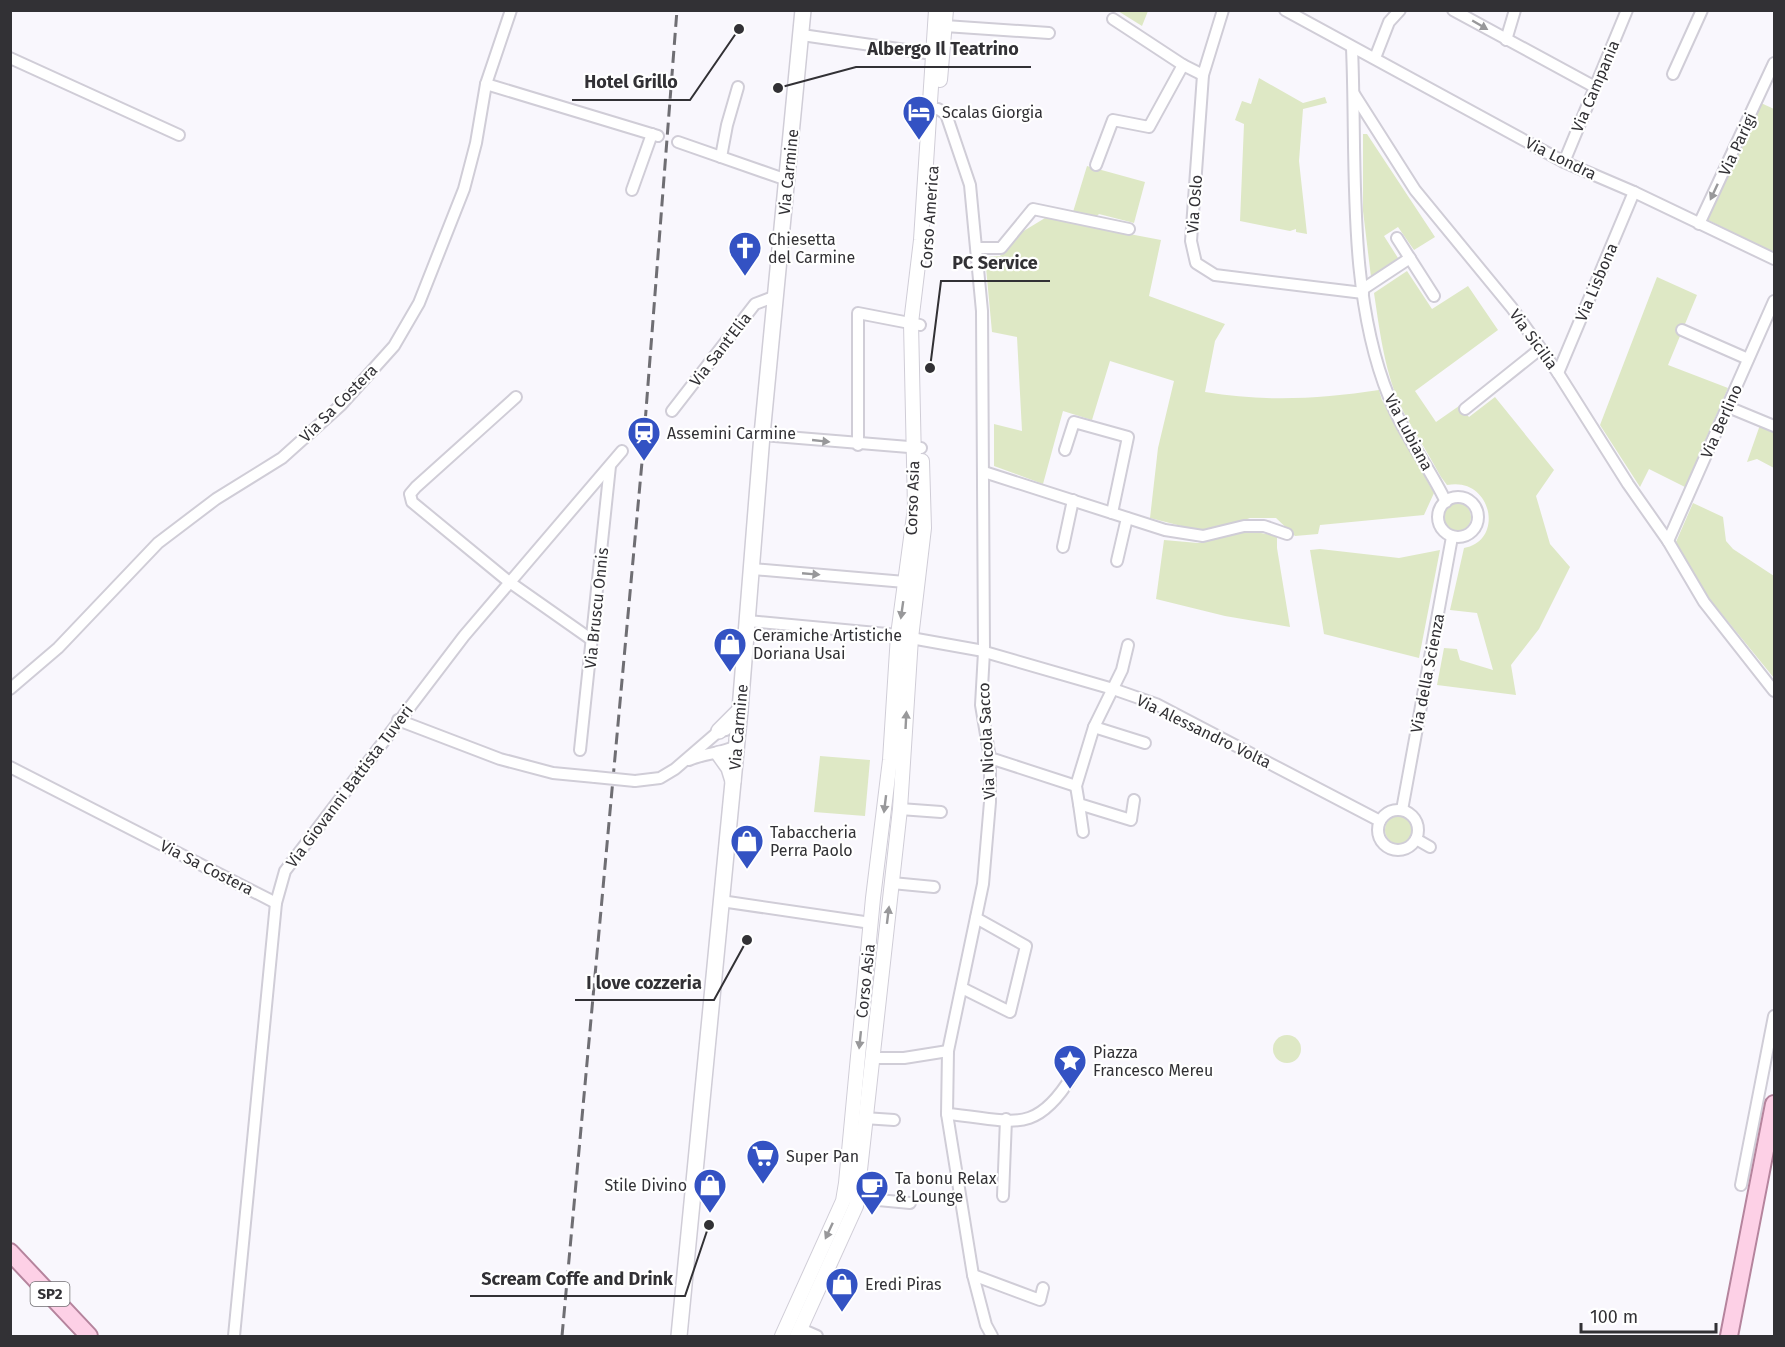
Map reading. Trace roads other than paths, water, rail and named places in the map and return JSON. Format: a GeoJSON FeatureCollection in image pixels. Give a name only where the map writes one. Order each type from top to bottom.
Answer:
{"type":"FeatureCollection","features":[{"type":"Feature","properties":{"kind":"main road","name":"Via Carmine"},"geometry":{"type":"LineString","coordinates":[[679,1336],[740,710],[762,435],[803,10]]}},
{"type":"Feature","properties":{"kind":"main road"},"geometry":{"type":"LineString","coordinates":[[719,731],[740,710]]}},
{"type":"Feature","properties":{"kind":"main road"},"geometry":{"type":"LineString","coordinates":[[719,754],[729,768],[733,782]]}},
{"type":"Feature","properties":{"kind":"main road"},"geometry":{"type":"LineString","coordinates":[[1729,1336],[1774,1104]]}},
{"type":"Feature","properties":{"kind":"main road"},"geometry":{"type":"LineString","coordinates":[[1739,1336],[1774,1155]]}},
{"type":"Feature","properties":{"kind":"main road","name":"SP2"},"geometry":{"type":"LineString","coordinates":[[10,1252],[88,1336]]}},
{"type":"Feature","properties":{"kind":"street","name":"Via Sa Costera"},"geometry":{"type":"LineString","coordinates":[[10,689],[58,648],[158,543],[216,499],[282,458],[341,405],[394,346],[419,303],[464,189],[476,143],[486,84],[510,10]]}},
{"type":"Feature","properties":{"kind":"street","name":"Corso America"},"geometry":{"type":"LineString","coordinates":[[934,109],[933,54],[936,10]]}},
{"type":"Feature","properties":{"kind":"street","name":"Corso America"},"geometry":{"type":"LineString","coordinates":[[917,448],[916,324],[934,109],[946,10]]}},
{"type":"Feature","properties":{"kind":"street","name":"Via Oslo"},"geometry":{"type":"LineString","coordinates":[[1223,10],[1203,75],[1191,241],[1196,263],[1215,275],[1363,291]]}},
{"type":"Feature","properties":{"kind":"street"},"geometry":{"type":"LineString","coordinates":[[1286,10],[1352,48]]}},
{"type":"Feature","properties":{"kind":"street"},"geometry":{"type":"LineString","coordinates":[[1375,58],[1389,22],[1400,10]]}},
{"type":"Feature","properties":{"kind":"street"},"geometry":{"type":"LineString","coordinates":[[1454,10],[1593,86]]}},
{"type":"Feature","properties":{"kind":"street"},"geometry":{"type":"LineString","coordinates":[[1506,40],[1515,10]]}},
{"type":"Feature","properties":{"kind":"street","name":"Via Campania"},"geometry":{"type":"LineString","coordinates":[[1564,162],[1593,86],[1627,10]]}},
{"type":"Feature","properties":{"kind":"street"},"geometry":{"type":"LineString","coordinates":[[1673,74],[1702,10]]}},
{"type":"Feature","properties":{"kind":"street"},"geometry":{"type":"LineString","coordinates":[[1113,19],[1182,65],[1203,75]]}},
{"type":"Feature","properties":{"kind":"street"},"geometry":{"type":"LineString","coordinates":[[945,26],[1049,33]]}},
{"type":"Feature","properties":{"kind":"street"},"geometry":{"type":"LineString","coordinates":[[802,35],[933,54]]}},
{"type":"Feature","properties":{"kind":"street","name":"Via Londra"},"geometry":{"type":"LineString","coordinates":[[1352,48],[1375,58],[1564,162],[1634,192],[1774,259]]}},
{"type":"Feature","properties":{"kind":"street","name":"Via Sicilia"},"geometry":{"type":"LineString","coordinates":[[1352,48],[1354,94],[1414,190],[1512,308],[1558,373],[1628,484],[1668,542],[1704,602],[1774,691]]}},
{"type":"Feature","properties":{"kind":"street"},"geometry":{"type":"LineString","coordinates":[[10,58],[179,135]]}},
{"type":"Feature","properties":{"kind":"street","name":"Via Parigi"},"geometry":{"type":"LineString","coordinates":[[1699,224],[1774,63]]}},
{"type":"Feature","properties":{"kind":"street"},"geometry":{"type":"LineString","coordinates":[[1096,165],[1113,120],[1149,127],[1182,65]]}},
{"type":"Feature","properties":{"kind":"street"},"geometry":{"type":"LineString","coordinates":[[486,84],[655,135],[632,190]]}},
{"type":"Feature","properties":{"kind":"street"},"geometry":{"type":"LineString","coordinates":[[721,157],[738,87]]}},
{"type":"Feature","properties":{"kind":"street","name":"Via Lubiana"},"geometry":{"type":"LineString","coordinates":[[1354,94],[1354,207],[1363,291],[1375,352],[1389,398],[1446,502]]}},
{"type":"Feature","properties":{"kind":"street","name":"Via Nicola Sacco"},"geometry":{"type":"LineString","coordinates":[[934,109],[946,114],[970,185],[982,311],[984,652],[981,705],[990,758],[990,802],[983,884],[948,1051],[947,1114],[973,1275],[986,1325],[992,1336]]}},
{"type":"Feature","properties":{"kind":"street"},"geometry":{"type":"LineString","coordinates":[[1355,132],[1373,126]]}},
{"type":"Feature","properties":{"kind":"street"},"geometry":{"type":"LineString","coordinates":[[678,142],[788,180]]}},
{"type":"Feature","properties":{"kind":"street","name":"Via Lisbona"},"geometry":{"type":"LineString","coordinates":[[1558,373],[1634,192]]}},
{"type":"Feature","properties":{"kind":"street"},"geometry":{"type":"LineString","coordinates":[[977,248],[1001,248],[1033,209],[1129,229]]}},
{"type":"Feature","properties":{"kind":"street"},"geometry":{"type":"LineString","coordinates":[[1397,238],[1434,296]]}},
{"type":"Feature","properties":{"kind":"street"},"geometry":{"type":"LineString","coordinates":[[1363,291],[1410,258]]}},
{"type":"Feature","properties":{"kind":"street","name":"Via Sant'Elia"},"geometry":{"type":"LineString","coordinates":[[672,411],[755,304],[776,296]]}},
{"type":"Feature","properties":{"kind":"street","name":"Via Berlino"},"geometry":{"type":"LineString","coordinates":[[1668,542],[1748,359],[1770,322],[1774,301]]}},
{"type":"Feature","properties":{"kind":"street"},"geometry":{"type":"LineString","coordinates":[[858,445],[858,313],[916,324]]}},
{"type":"Feature","properties":{"kind":"street"},"geometry":{"type":"LineString","coordinates":[[1682,330],[1748,359]]}},
{"type":"Feature","properties":{"kind":"street"},"geometry":{"type":"LineString","coordinates":[[1465,409],[1540,349]]}},
{"type":"Feature","properties":{"kind":"street"},"geometry":{"type":"LineString","coordinates":[[516,397],[410,494],[412,502],[508,582],[592,640]]}},
{"type":"Feature","properties":{"kind":"street"},"geometry":{"type":"LineString","coordinates":[[1728,407],[1774,426]]}},
{"type":"Feature","properties":{"kind":"street"},"geometry":{"type":"LineString","coordinates":[[1065,450],[1074,422],[1128,437],[1112,513]]}},
{"type":"Feature","properties":{"kind":"street"},"geometry":{"type":"LineString","coordinates":[[762,435],[858,445],[917,448]]}},
{"type":"Feature","properties":{"kind":"street","name":"Corso Asia"},"geometry":{"type":"LineString","coordinates":[[799,1333],[852,1220],[857,1198],[864,1118],[900,809],[906,582],[915,508],[917,448]]}},
{"type":"Feature","properties":{"kind":"street","name":"Corso Asia"},"geometry":{"type":"LineString","coordinates":[[782,1336],[843,1201],[846,1183],[871,923],[904,636],[924,528],[917,448]]}},
{"type":"Feature","properties":{"kind":"street","name":"Via Giovanni Battista Tuveri"},"geometry":{"type":"LineString","coordinates":[[234,1336],[276,903],[285,871],[398,720],[508,582],[622,451]]}},
{"type":"Feature","properties":{"kind":"street","name":"Via Bruscu Onnis"},"geometry":{"type":"LineString","coordinates":[[580,750],[610,466]]}},
{"type":"Feature","properties":{"kind":"street"},"geometry":{"type":"LineString","coordinates":[[984,472],[1165,530],[1203,536],[1244,526],[1264,526],[1287,534]]}},
{"type":"Feature","properties":{"kind":"street"},"geometry":{"type":"LineString","coordinates":[[1458,497],[1471,502],[1478,513],[1478,520],[1472,532],[1466,536],[1452,537],[1439,524],[1439,512],[1446,502],[1458,497]]}},
{"type":"Feature","properties":{"kind":"street"},"geometry":{"type":"LineString","coordinates":[[1063,547],[1072,500]]}},
{"type":"Feature","properties":{"kind":"street"},"geometry":{"type":"LineString","coordinates":[[1117,561],[1127,518]]}},
{"type":"Feature","properties":{"kind":"street","name":"Via della Scienza"},"geometry":{"type":"LineString","coordinates":[[1402,810],[1452,537]]}},
{"type":"Feature","properties":{"kind":"street"},"geometry":{"type":"LineString","coordinates":[[753,569],[906,582]]}},
{"type":"Feature","properties":{"kind":"street","name":"Via Alessandro Volta"},"geometry":{"type":"LineString","coordinates":[[748,621],[904,636],[984,652],[1113,689],[1156,704],[1208,729],[1380,821]]}},
{"type":"Feature","properties":{"kind":"street"},"geometry":{"type":"LineString","coordinates":[[1083,832],[1076,786],[1094,727],[1122,670],[1128,645]]}},
{"type":"Feature","properties":{"kind":"street"},"geometry":{"type":"LineString","coordinates":[[398,720],[500,759],[553,773],[635,781],[660,778],[719,731],[737,739],[719,754],[704,754],[684,761]]}},
{"type":"Feature","properties":{"kind":"street"},"geometry":{"type":"LineString","coordinates":[[1094,727],[1145,743]]}},
{"type":"Feature","properties":{"kind":"street"},"geometry":{"type":"LineString","coordinates":[[990,758],[1076,786]]}},
{"type":"Feature","properties":{"kind":"street","name":"Via Sa Costera"},"geometry":{"type":"LineString","coordinates":[[10,766],[276,903]]}},
{"type":"Feature","properties":{"kind":"street"},"geometry":{"type":"LineString","coordinates":[[1079,804],[1131,820],[1134,800]]}},
{"type":"Feature","properties":{"kind":"street"},"geometry":{"type":"LineString","coordinates":[[900,809],[941,812]]}},
{"type":"Feature","properties":{"kind":"street"},"geometry":{"type":"LineString","coordinates":[[1402,810],[1416,821],[1416,839],[1405,848],[1389,847],[1379,833],[1380,821],[1389,812],[1402,810]]}},
{"type":"Feature","properties":{"kind":"street"},"geometry":{"type":"LineString","coordinates":[[1416,839],[1430,847]]}},
{"type":"Feature","properties":{"kind":"street"},"geometry":{"type":"LineString","coordinates":[[892,883],[934,887]]}},
{"type":"Feature","properties":{"kind":"street"},"geometry":{"type":"LineString","coordinates":[[721,901],[871,923]]}},
{"type":"Feature","properties":{"kind":"street"},"geometry":{"type":"LineString","coordinates":[[962,988],[1010,1012],[1020,976],[1026,946],[976,918]]}},
{"type":"Feature","properties":{"kind":"street"},"geometry":{"type":"LineString","coordinates":[[1741,1185],[1774,1016]]}},
{"type":"Feature","properties":{"kind":"street"},"geometry":{"type":"LineString","coordinates":[[871,1058],[904,1058],[948,1051]]}},
{"type":"Feature","properties":{"kind":"street"},"geometry":{"type":"LineString","coordinates":[[947,1114],[1026,1121],[1044,1113],[1060,1095],[1072,1076]]}},
{"type":"Feature","properties":{"kind":"street"},"geometry":{"type":"LineString","coordinates":[[864,1118],[894,1120]]}},
{"type":"Feature","properties":{"kind":"street"},"geometry":{"type":"LineString","coordinates":[[1003,1196],[1006,1119]]}},
{"type":"Feature","properties":{"kind":"street"},"geometry":{"type":"LineString","coordinates":[[857,1198],[910,1203]]}},
{"type":"Feature","properties":{"kind":"street"},"geometry":{"type":"LineString","coordinates":[[816,1258],[829,1265]]}},
{"type":"Feature","properties":{"kind":"street"},"geometry":{"type":"LineString","coordinates":[[973,1275],[1040,1300],[1043,1288]]}},
{"type":"Feature","properties":{"kind":"street"},"geometry":{"type":"LineString","coordinates":[[799,1333],[817,1336]]}},
{"type":"Feature","properties":{"kind":"railway"},"geometry":{"type":"LineString","coordinates":[[562,1336],[642,462],[677,10]]}},
{"type":"Feature","properties":{"kind":"place","name":"Hotel Grillo"},"geometry":{"type":"Point","coordinates":[739,29]}},
{"type":"Feature","properties":{"kind":"place","name":"Albergo Il Teatrino"},"geometry":{"type":"Point","coordinates":[778,88]}},
{"type":"Feature","properties":{"kind":"place","name":"Scalas Giorgia"},"geometry":{"type":"Point","coordinates":[919,141]}},
{"type":"Feature","properties":{"kind":"place","name":"Chiesetta del Carmine"},"geometry":{"type":"Point","coordinates":[745,277]}},
{"type":"Feature","properties":{"kind":"place","name":"PC Service"},"geometry":{"type":"Point","coordinates":[930,368]}},
{"type":"Feature","properties":{"kind":"place","name":"Assemini Carmine"},"geometry":{"type":"Point","coordinates":[644,462]}},
{"type":"Feature","properties":{"kind":"place","name":"Ceramiche Artistiche Doriana Usai"},"geometry":{"type":"Point","coordinates":[730,673]}},
{"type":"Feature","properties":{"kind":"place","name":"Tabaccheria Perra Paolo"},"geometry":{"type":"Point","coordinates":[747,870]}},
{"type":"Feature","properties":{"kind":"place","name":"I love cozzeria"},"geometry":{"type":"Point","coordinates":[747,940]}},
{"type":"Feature","properties":{"kind":"place","name":"Piazza Francesco Mereu"},"geometry":{"type":"Point","coordinates":[1070,1090]}},
{"type":"Feature","properties":{"kind":"place","name":"Super Pan"},"geometry":{"type":"Point","coordinates":[763,1185]}},
{"type":"Feature","properties":{"kind":"place","name":"Stile Divino"},"geometry":{"type":"Point","coordinates":[710,1214]}},
{"type":"Feature","properties":{"kind":"place","name":"Ta bonu Relax & Lounge"},"geometry":{"type":"Point","coordinates":[872,1216]}},
{"type":"Feature","properties":{"kind":"place","name":"Scream Coffe and Drink"},"geometry":{"type":"Point","coordinates":[709,1225]}},
{"type":"Feature","properties":{"kind":"place","name":"Eredi Piras"},"geometry":{"type":"Point","coordinates":[842,1313]}}]}
